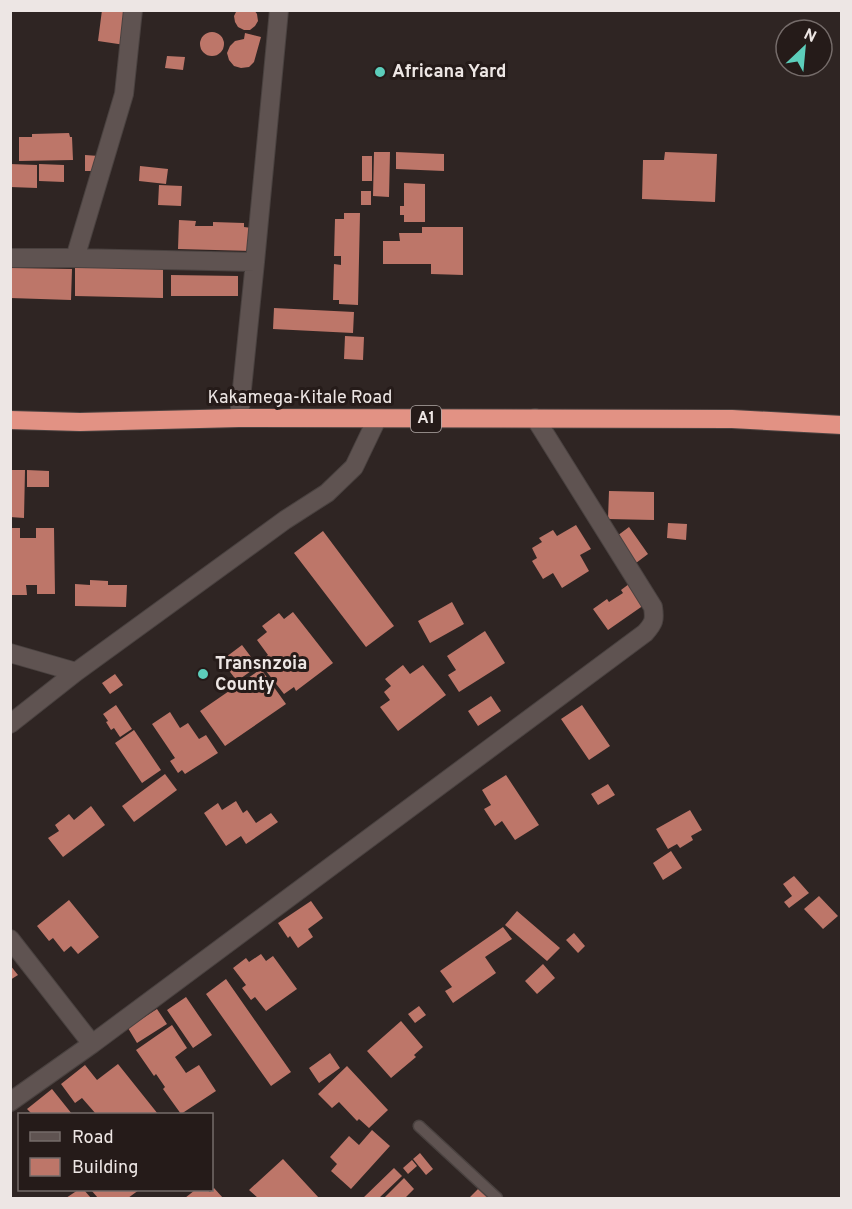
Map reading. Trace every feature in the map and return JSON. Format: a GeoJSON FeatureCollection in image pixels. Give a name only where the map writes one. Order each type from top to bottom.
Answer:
{"type":"FeatureCollection","features":[{"type":"Feature","properties":{"kind":"highway","name":"Kakamega-Kitale Road"},"geometry":{"type":"LineString","coordinates":[[10,420],[80,422],[239,418],[732,419],[842,425]]}},
{"type":"Feature","properties":{"kind":"street"},"geometry":{"type":"LineString","coordinates":[[75,258],[124,94],[133,10]]}},
{"type":"Feature","properties":{"kind":"street"},"geometry":{"type":"LineString","coordinates":[[239,418],[279,10]]}},
{"type":"Feature","properties":{"kind":"street"},"geometry":{"type":"LineString","coordinates":[[10,258],[255,262]]}},
{"type":"Feature","properties":{"kind":"street"},"geometry":{"type":"LineString","coordinates":[[10,1102],[92,1044],[636,640],[653,624],[653,607],[535,418]]}},
{"type":"Feature","properties":{"kind":"street"},"geometry":{"type":"LineString","coordinates":[[10,724],[76,672],[285,520],[327,493],[354,467],[377,419]]}},
{"type":"Feature","properties":{"kind":"street"},"geometry":{"type":"LineString","coordinates":[[10,653],[76,672]]}},
{"type":"Feature","properties":{"kind":"street"},"geometry":{"type":"LineString","coordinates":[[10,939],[92,1044]]}},
{"type":"Feature","properties":{"kind":"lane"},"geometry":{"type":"LineString","coordinates":[[419,1126],[497,1198]]}},
{"type":"Feature","properties":{"kind":"building"},"geometry":{"type":"Polygon","coordinates":[[[102,10],[129,10],[125,45],[98,41],[102,10]]]}},
{"type":"Feature","properties":{"kind":"building"},"geometry":{"type":"Polygon","coordinates":[[[237,10],[254,10],[258,21],[255,26],[250,30],[238,27],[234,16],[237,10]]]}},
{"type":"Feature","properties":{"kind":"building"},"geometry":{"type":"Polygon","coordinates":[[[212,32],[221,35],[224,44],[221,53],[212,56],[203,53],[200,44],[203,35],[212,32]]]}},
{"type":"Feature","properties":{"kind":"building"},"geometry":{"type":"Polygon","coordinates":[[[245,33],[261,37],[254,62],[249,67],[241,68],[234,66],[227,53],[235,41],[244,39],[245,33]]]}},
{"type":"Feature","properties":{"kind":"building"},"geometry":{"type":"Polygon","coordinates":[[[167,56],[185,57],[183,70],[165,68],[167,56]]]}},
{"type":"Feature","properties":{"kind":"building"},"geometry":{"type":"Polygon","coordinates":[[[69,133],[72,137],[73,160],[19,161],[19,137],[32,137],[32,134],[69,133]]]}},
{"type":"Feature","properties":{"kind":"building"},"geometry":{"type":"Polygon","coordinates":[[[374,152],[390,152],[389,197],[373,196],[374,152]]]}},
{"type":"Feature","properties":{"kind":"building"},"geometry":{"type":"Polygon","coordinates":[[[396,152],[444,154],[444,171],[396,169],[396,152]]]}},
{"type":"Feature","properties":{"kind":"building"},"geometry":{"type":"Polygon","coordinates":[[[665,152],[717,154],[715,202],[642,199],[643,160],[664,160],[665,152]]]}},
{"type":"Feature","properties":{"kind":"building"},"geometry":{"type":"Polygon","coordinates":[[[85,155],[99,156],[98,171],[85,171],[85,155]]]}},
{"type":"Feature","properties":{"kind":"building"},"geometry":{"type":"Polygon","coordinates":[[[362,156],[372,156],[372,181],[362,181],[362,156]]]}},
{"type":"Feature","properties":{"kind":"building"},"geometry":{"type":"Polygon","coordinates":[[[10,164],[37,165],[37,188],[10,187],[10,164]]]}},
{"type":"Feature","properties":{"kind":"building"},"geometry":{"type":"Polygon","coordinates":[[[39,164],[64,165],[64,182],[39,181],[39,164]]]}},
{"type":"Feature","properties":{"kind":"building"},"geometry":{"type":"Polygon","coordinates":[[[140,166],[168,169],[166,184],[139,181],[140,166]]]}},
{"type":"Feature","properties":{"kind":"building"},"geometry":{"type":"Polygon","coordinates":[[[404,183],[425,184],[425,222],[404,222],[404,215],[400,215],[400,206],[404,206],[404,183]]]}},
{"type":"Feature","properties":{"kind":"building"},"geometry":{"type":"Polygon","coordinates":[[[159,185],[182,186],[181,206],[158,205],[159,185]]]}},
{"type":"Feature","properties":{"kind":"building"},"geometry":{"type":"Polygon","coordinates":[[[361,191],[371,191],[371,205],[361,205],[361,191]]]}},
{"type":"Feature","properties":{"kind":"building"},"geometry":{"type":"Polygon","coordinates":[[[344,213],[360,213],[358,305],[339,304],[339,300],[333,300],[334,264],[341,265],[341,256],[334,256],[335,219],[344,219],[344,213]]]}},
{"type":"Feature","properties":{"kind":"building"},"geometry":{"type":"Polygon","coordinates":[[[179,220],[196,221],[195,226],[213,226],[213,222],[244,223],[244,227],[252,228],[252,251],[178,249],[179,220]]]}},
{"type":"Feature","properties":{"kind":"building"},"geometry":{"type":"Polygon","coordinates":[[[422,227],[463,227],[463,275],[431,274],[431,264],[383,264],[383,241],[400,241],[399,233],[422,233],[422,227]]]}},
{"type":"Feature","properties":{"kind":"building"},"geometry":{"type":"Polygon","coordinates":[[[75,267],[163,269],[163,298],[75,296],[75,267]]]}},
{"type":"Feature","properties":{"kind":"building"},"geometry":{"type":"Polygon","coordinates":[[[10,268],[72,269],[71,300],[10,298],[10,268]]]}},
{"type":"Feature","properties":{"kind":"building"},"geometry":{"type":"Polygon","coordinates":[[[171,275],[238,276],[238,296],[171,296],[171,275]]]}},
{"type":"Feature","properties":{"kind":"building"},"geometry":{"type":"Polygon","coordinates":[[[274,308],[354,312],[353,333],[273,329],[274,308]]]}},
{"type":"Feature","properties":{"kind":"building"},"geometry":{"type":"Polygon","coordinates":[[[345,336],[364,337],[363,360],[344,359],[345,336]]]}},
{"type":"Feature","properties":{"kind":"building"},"geometry":{"type":"Polygon","coordinates":[[[10,470],[25,470],[24,518],[10,517],[10,470]]]}},
{"type":"Feature","properties":{"kind":"building"},"geometry":{"type":"Polygon","coordinates":[[[27,470],[49,471],[49,487],[27,487],[27,470]]]}},
{"type":"Feature","properties":{"kind":"building"},"geometry":{"type":"Polygon","coordinates":[[[609,491],[654,492],[654,520],[608,519],[609,491]]]}},
{"type":"Feature","properties":{"kind":"building"},"geometry":{"type":"Polygon","coordinates":[[[668,523],[687,524],[686,540],[667,538],[668,523]]]}},
{"type":"Feature","properties":{"kind":"building"},"geometry":{"type":"Polygon","coordinates":[[[576,525],[591,549],[580,555],[589,571],[562,588],[553,573],[543,579],[532,561],[537,558],[532,548],[542,542],[539,538],[553,530],[557,536],[576,525]]]}},
{"type":"Feature","properties":{"kind":"building"},"geometry":{"type":"Polygon","coordinates":[[[629,527],[648,554],[636,563],[617,536],[629,527]]]}},
{"type":"Feature","properties":{"kind":"building"},"geometry":{"type":"Polygon","coordinates":[[[10,528],[20,528],[20,538],[36,538],[36,528],[54,528],[55,594],[37,594],[37,585],[26,585],[27,595],[10,595],[10,528]]]}},
{"type":"Feature","properties":{"kind":"building"},"geometry":{"type":"Polygon","coordinates":[[[323,531],[394,626],[366,647],[294,553],[323,531]]]}},
{"type":"Feature","properties":{"kind":"building"},"geometry":{"type":"Polygon","coordinates":[[[90,580],[108,581],[108,585],[127,585],[126,607],[75,606],[75,584],[90,585],[90,580]]]}},
{"type":"Feature","properties":{"kind":"building"},"geometry":{"type":"Polygon","coordinates":[[[629,584],[644,605],[608,630],[593,609],[607,599],[609,602],[623,593],[621,590],[629,584]]]}},
{"type":"Feature","properties":{"kind":"building"},"geometry":{"type":"Polygon","coordinates":[[[452,602],[464,624],[430,643],[418,621],[452,602]]]}},
{"type":"Feature","properties":{"kind":"building"},"geometry":{"type":"Polygon","coordinates":[[[293,612],[333,663],[296,691],[294,687],[284,694],[259,662],[268,655],[257,640],[267,632],[262,626],[279,613],[284,619],[293,612]]]}},
{"type":"Feature","properties":{"kind":"building"},"geometry":{"type":"Polygon","coordinates":[[[485,631],[505,663],[459,692],[448,675],[456,670],[447,656],[485,631]]]}},
{"type":"Feature","properties":{"kind":"building"},"geometry":{"type":"Polygon","coordinates":[[[242,645],[258,666],[237,681],[227,668],[232,664],[226,657],[242,645]]]}},
{"type":"Feature","properties":{"kind":"building"},"geometry":{"type":"Polygon","coordinates":[[[403,665],[410,674],[423,665],[446,695],[398,731],[380,707],[390,700],[384,692],[391,686],[385,679],[403,665]]]}},
{"type":"Feature","properties":{"kind":"building"},"geometry":{"type":"Polygon","coordinates":[[[261,669],[286,704],[225,746],[200,711],[261,669]]]}},
{"type":"Feature","properties":{"kind":"building"},"geometry":{"type":"Polygon","coordinates":[[[115,674],[123,685],[110,694],[102,683],[115,674]]]}},
{"type":"Feature","properties":{"kind":"building"},"geometry":{"type":"Polygon","coordinates":[[[491,696],[501,711],[478,726],[468,711],[491,696]]]}},
{"type":"Feature","properties":{"kind":"building"},"geometry":{"type":"Polygon","coordinates":[[[116,705],[132,729],[120,737],[114,728],[111,730],[103,714],[116,705]]]}},
{"type":"Feature","properties":{"kind":"building"},"geometry":{"type":"Polygon","coordinates":[[[582,705],[610,746],[589,760],[561,719],[582,705]]]}},
{"type":"Feature","properties":{"kind":"building"},"geometry":{"type":"Polygon","coordinates":[[[170,712],[180,728],[188,723],[199,739],[206,735],[218,753],[185,774],[182,770],[178,773],[170,761],[175,758],[152,724],[170,712]]]}},
{"type":"Feature","properties":{"kind":"building"},"geometry":{"type":"Polygon","coordinates":[[[134,730],[161,770],[142,783],[115,743],[134,730]]]}},
{"type":"Feature","properties":{"kind":"building"},"geometry":{"type":"Polygon","coordinates":[[[165,774],[177,790],[134,822],[122,806],[165,774]]]}},
{"type":"Feature","properties":{"kind":"building"},"geometry":{"type":"Polygon","coordinates":[[[506,775],[539,825],[515,840],[502,821],[495,826],[484,809],[491,805],[482,790],[506,775]]]}},
{"type":"Feature","properties":{"kind":"building"},"geometry":{"type":"Polygon","coordinates":[[[608,784],[615,795],[598,805],[591,794],[608,784]]]}},
{"type":"Feature","properties":{"kind":"building"},"geometry":{"type":"Polygon","coordinates":[[[236,801],[243,813],[247,810],[256,823],[271,813],[278,822],[246,844],[241,836],[226,846],[204,813],[218,803],[222,810],[236,801]]]}},
{"type":"Feature","properties":{"kind":"building"},"geometry":{"type":"Polygon","coordinates":[[[91,806],[105,825],[63,857],[48,838],[59,831],[55,825],[69,814],[74,820],[91,806]]]}},
{"type":"Feature","properties":{"kind":"building"},"geometry":{"type":"Polygon","coordinates":[[[690,810],[702,830],[691,836],[693,840],[680,848],[677,844],[668,849],[656,829],[690,810]]]}},
{"type":"Feature","properties":{"kind":"building"},"geometry":{"type":"Polygon","coordinates":[[[671,851],[682,868],[663,880],[653,863],[671,851]]]}},
{"type":"Feature","properties":{"kind":"building"},"geometry":{"type":"Polygon","coordinates":[[[794,876],[809,893],[789,908],[784,902],[792,896],[783,884],[794,876]]]}},
{"type":"Feature","properties":{"kind":"building"},"geometry":{"type":"Polygon","coordinates":[[[819,896],[838,916],[823,929],[804,909],[819,896]]]}},
{"type":"Feature","properties":{"kind":"building"},"geometry":{"type":"Polygon","coordinates":[[[69,900],[99,937],[78,954],[71,946],[64,952],[53,938],[49,941],[37,926],[69,900]]]}},
{"type":"Feature","properties":{"kind":"building"},"geometry":{"type":"Polygon","coordinates":[[[311,901],[323,918],[308,929],[313,937],[298,948],[278,923],[311,901]]]}},
{"type":"Feature","properties":{"kind":"building"},"geometry":{"type":"Polygon","coordinates":[[[517,911],[560,948],[547,961],[505,925],[517,911]]]}},
{"type":"Feature","properties":{"kind":"building"},"geometry":{"type":"Polygon","coordinates":[[[503,927],[512,939],[485,957],[496,973],[453,1003],[445,991],[452,987],[440,971],[503,927]]]}},
{"type":"Feature","properties":{"kind":"building"},"geometry":{"type":"Polygon","coordinates":[[[574,933],[585,946],[578,953],[566,940],[574,933]]]}},
{"type":"Feature","properties":{"kind":"building"},"geometry":{"type":"Polygon","coordinates":[[[261,954],[266,961],[273,956],[297,989],[266,1011],[255,997],[251,1000],[242,988],[246,985],[233,968],[246,958],[249,962],[261,954]]]}},
{"type":"Feature","properties":{"kind":"building"},"geometry":{"type":"Polygon","coordinates":[[[543,964],[555,978],[537,994],[525,981],[543,964]]]}},
{"type":"Feature","properties":{"kind":"building"},"geometry":{"type":"Polygon","coordinates":[[[10,965],[18,975],[10,980],[10,965]]]}},
{"type":"Feature","properties":{"kind":"building"},"geometry":{"type":"Polygon","coordinates":[[[226,979],[291,1072],[271,1086],[206,994],[226,979]]]}},
{"type":"Feature","properties":{"kind":"building"},"geometry":{"type":"Polygon","coordinates":[[[186,997],[212,1035],[193,1048],[167,1010],[186,997]]]}},
{"type":"Feature","properties":{"kind":"building"},"geometry":{"type":"Polygon","coordinates":[[[419,1006],[426,1015],[415,1023],[408,1014],[419,1006]]]}},
{"type":"Feature","properties":{"kind":"building"},"geometry":{"type":"Polygon","coordinates":[[[157,1009],[167,1024],[137,1043],[128,1028],[157,1009]]]}},
{"type":"Feature","properties":{"kind":"building"},"geometry":{"type":"Polygon","coordinates":[[[401,1021],[423,1047],[414,1055],[416,1057],[391,1078],[367,1051],[401,1021]]]}},
{"type":"Feature","properties":{"kind":"building"},"geometry":{"type":"Polygon","coordinates":[[[172,1025],[187,1048],[175,1057],[186,1073],[199,1065],[216,1091],[180,1113],[163,1089],[165,1087],[156,1074],[154,1076],[136,1050],[172,1025]]]}},
{"type":"Feature","properties":{"kind":"building"},"geometry":{"type":"Polygon","coordinates":[[[330,1053],[340,1068],[319,1083],[309,1068],[330,1053]]]}},
{"type":"Feature","properties":{"kind":"building"},"geometry":{"type":"Polygon","coordinates":[[[118,1064],[157,1113],[95,1113],[82,1098],[75,1103],[61,1084],[85,1065],[97,1080],[118,1064]]]}},
{"type":"Feature","properties":{"kind":"building"},"geometry":{"type":"Polygon","coordinates":[[[347,1066],[388,1110],[369,1128],[359,1119],[357,1121],[339,1102],[332,1108],[318,1094],[347,1066]]]}},
{"type":"Feature","properties":{"kind":"building"},"geometry":{"type":"Polygon","coordinates":[[[52,1089],[71,1113],[31,1113],[27,1109],[52,1089]]]}},
{"type":"Feature","properties":{"kind":"building"},"geometry":{"type":"Polygon","coordinates":[[[372,1130],[390,1146],[351,1189],[331,1171],[337,1164],[330,1157],[349,1136],[359,1145],[372,1130]]]}},
{"type":"Feature","properties":{"kind":"building"},"geometry":{"type":"Polygon","coordinates":[[[420,1153],[433,1169],[426,1175],[413,1159],[420,1153]]]}},
{"type":"Feature","properties":{"kind":"building"},"geometry":{"type":"Polygon","coordinates":[[[283,1159],[319,1198],[258,1198],[249,1190],[283,1159]]]}},
{"type":"Feature","properties":{"kind":"building"},"geometry":{"type":"Polygon","coordinates":[[[412,1160],[417,1166],[408,1174],[403,1168],[412,1160]]]}},
{"type":"Feature","properties":{"kind":"building"},"geometry":{"type":"Polygon","coordinates":[[[394,1168],[402,1176],[379,1198],[363,1198],[394,1168]]]}},
{"type":"Feature","properties":{"kind":"building"},"geometry":{"type":"Polygon","coordinates":[[[404,1178],[414,1189],[405,1198],[384,1198],[404,1178]]]}},
{"type":"Feature","properties":{"kind":"building"},"geometry":{"type":"Polygon","coordinates":[[[479,1188],[489,1198],[469,1198],[479,1188]]]}},
{"type":"Feature","properties":{"kind":"building"},"geometry":{"type":"Polygon","coordinates":[[[213,1189],[223,1198],[185,1198],[194,1191],[210,1192],[213,1189]]]}},
{"type":"Feature","properties":{"kind":"building"},"geometry":{"type":"Polygon","coordinates":[[[76,1191],[85,1191],[91,1198],[66,1198],[76,1191]]]}},
{"type":"Feature","properties":{"kind":"building"},"geometry":{"type":"Polygon","coordinates":[[[92,1191],[138,1191],[128,1198],[98,1198],[92,1191]]]}},
{"type":"Feature","properties":{"kind":"place","name":"Africana Yard"},"geometry":{"type":"Point","coordinates":[380,72]}},
{"type":"Feature","properties":{"kind":"place","name":"Transnzoia County"},"geometry":{"type":"Point","coordinates":[203,674]}}]}
